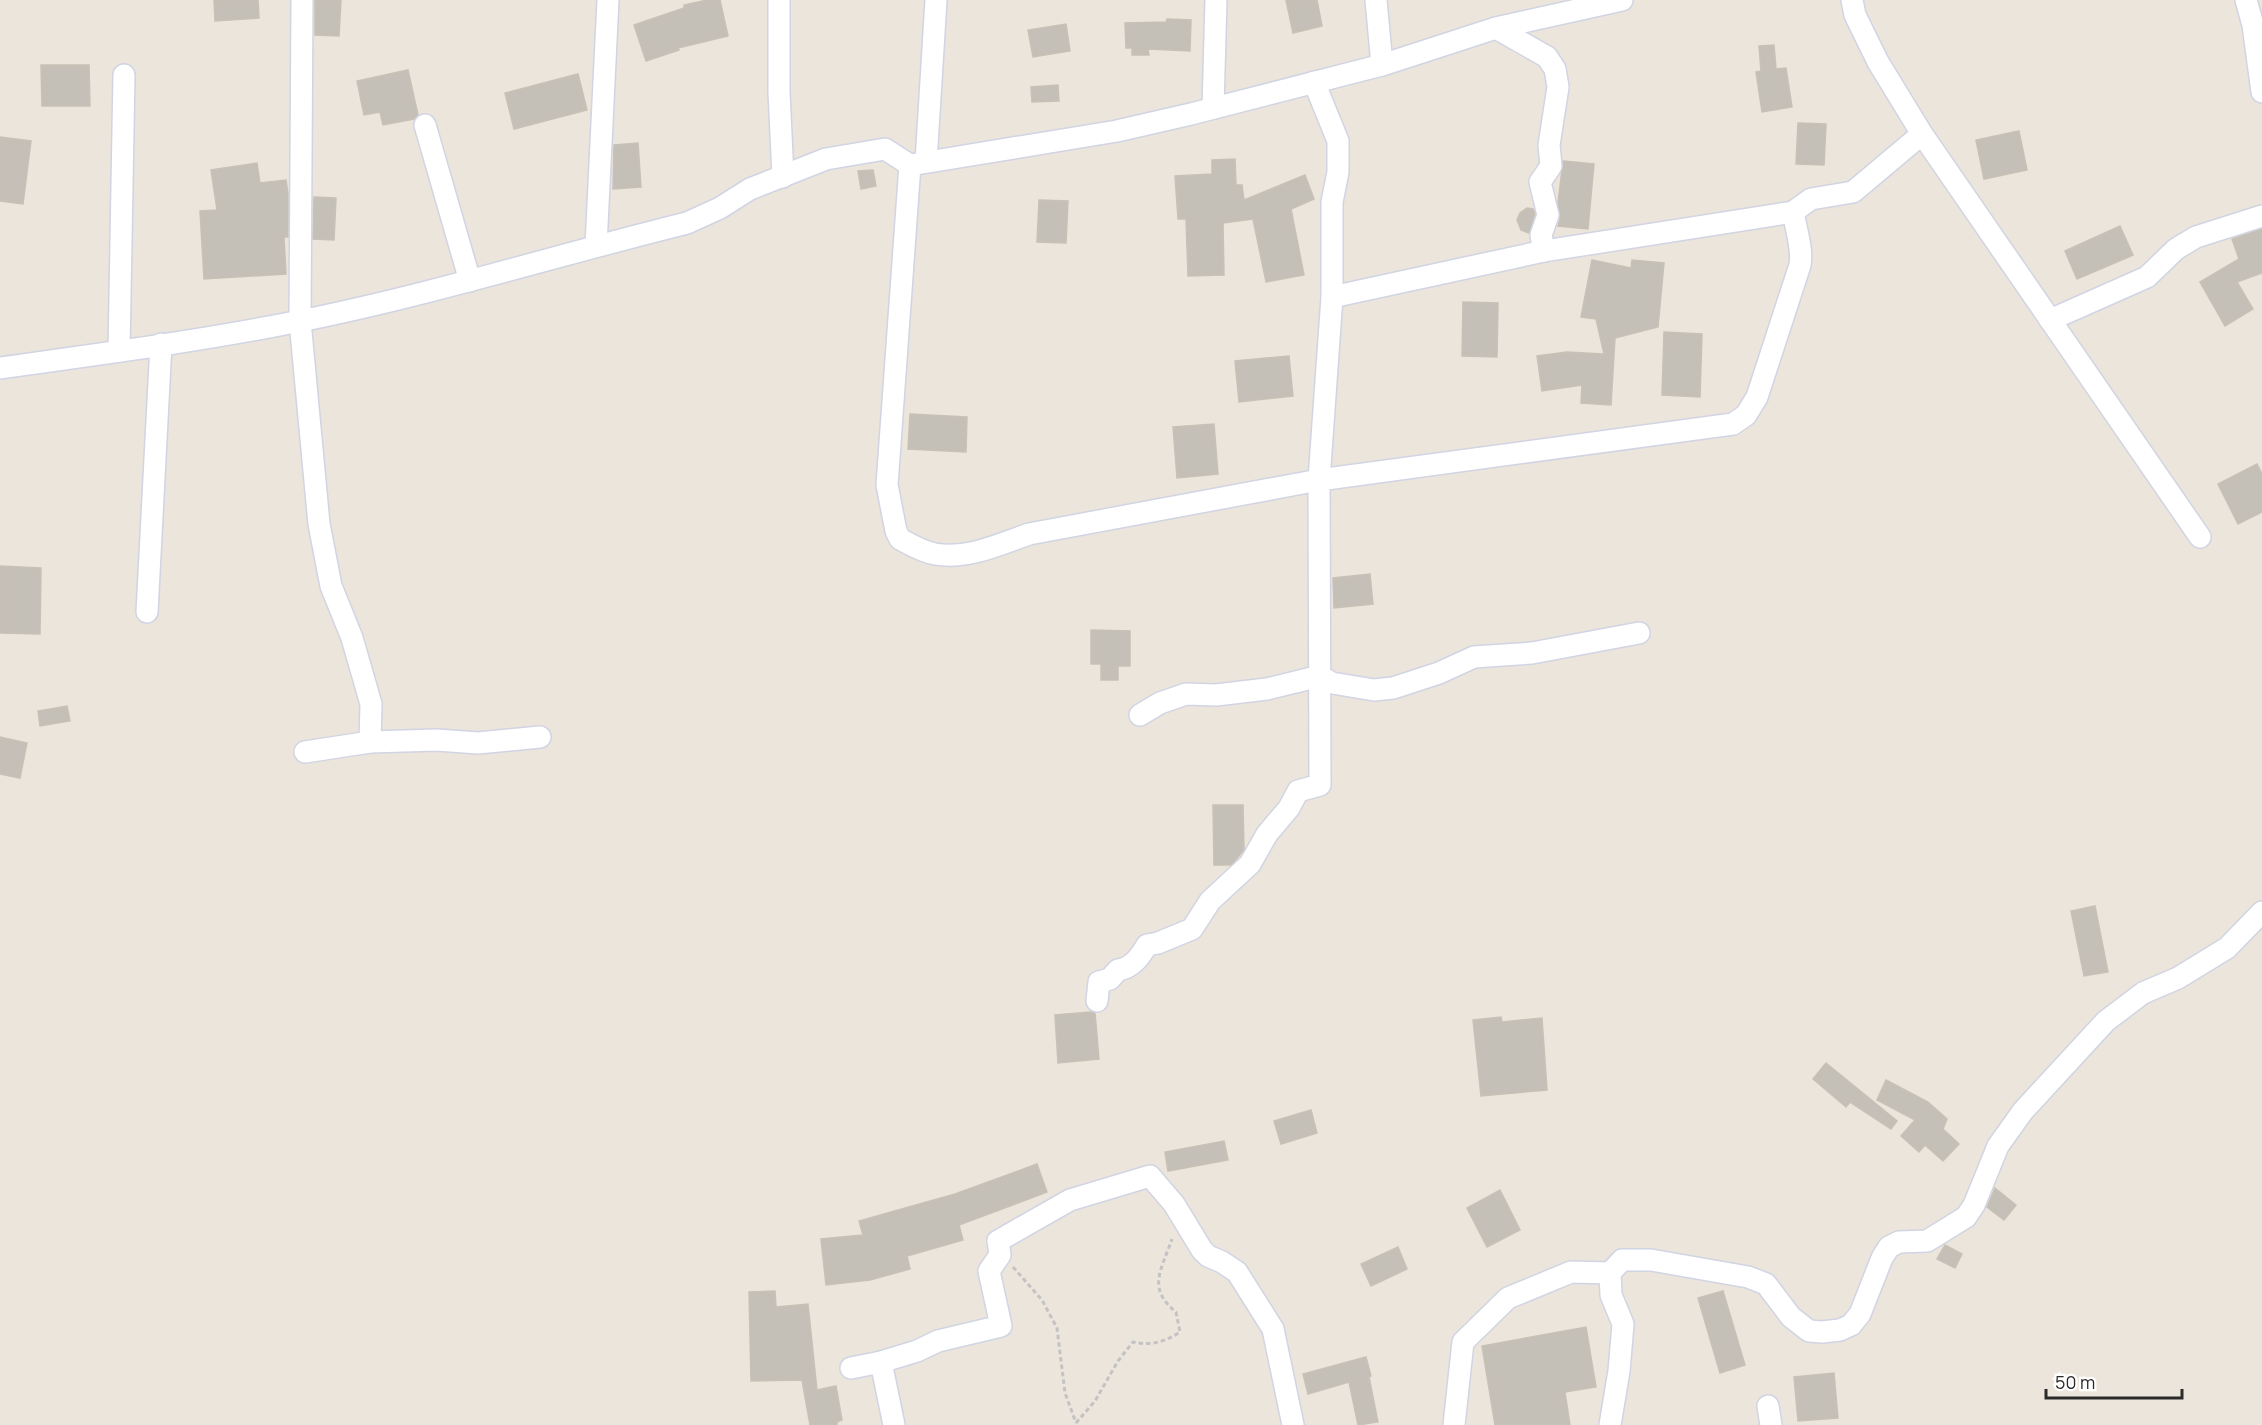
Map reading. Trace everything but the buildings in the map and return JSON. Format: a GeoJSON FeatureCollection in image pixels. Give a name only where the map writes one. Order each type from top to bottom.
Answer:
{"type":"FeatureCollection","features":[{"type":"Feature","properties":{"kind":"street"},"geometry":{"type":"LineString","coordinates":[[302,0],[300,321],[320,524],[332,586],[352,638],[371,704],[370,742]]}},
{"type":"Feature","properties":{"kind":"street"},"geometry":{"type":"LineString","coordinates":[[596,246],[608,0]]}},
{"type":"Feature","properties":{"kind":"street"},"geometry":{"type":"LineString","coordinates":[[779,0],[783,177]]}},
{"type":"Feature","properties":{"kind":"street"},"geometry":{"type":"LineString","coordinates":[[936,0],[886,485],[900,539],[933,554],[956,556],[989,548],[1029,534],[1318,480],[1733,424],[1746,414],[1757,397],[1800,265],[1803,254],[1797,238],[1793,212]]}},
{"type":"Feature","properties":{"kind":"street"},"geometry":{"type":"LineString","coordinates":[[1213,108],[1216,0]]}},
{"type":"Feature","properties":{"kind":"street"},"geometry":{"type":"LineString","coordinates":[[1376,0],[1382,65]]}},
{"type":"Feature","properties":{"kind":"street"},"geometry":{"type":"LineString","coordinates":[[1852,0],[1855,15],[1878,62],[1922,134],[2200,537]]}},
{"type":"Feature","properties":{"kind":"street"},"geometry":{"type":"LineString","coordinates":[[2246,0],[2253,25],[2262,92]]}},
{"type":"Feature","properties":{"kind":"street"},"geometry":{"type":"LineString","coordinates":[[0,368],[300,321],[470,281],[687,223],[720,208],[750,189],[826,159],[885,149],[918,164],[1117,131],[1382,65],[1496,28],[1617,1]]}},
{"type":"Feature","properties":{"kind":"street"},"geometry":{"type":"LineString","coordinates":[[1496,28],[1547,57],[1555,69],[1558,87],[1549,145],[1551,166],[1540,182],[1548,214],[1541,235],[1544,251]]}},
{"type":"Feature","properties":{"kind":"street"},"geometry":{"type":"LineString","coordinates":[[119,351],[124,75]]}},
{"type":"Feature","properties":{"kind":"street"},"geometry":{"type":"LineString","coordinates":[[1097,1001],[1099,982],[1110,979],[1118,970],[1127,969],[1147,945],[1158,943],[1192,929],[1210,901],[1250,864],[1267,834],[1289,808],[1298,791],[1320,785],[1318,480],[1332,297],[1332,202],[1338,172],[1338,141],[1314,82]]}},
{"type":"Feature","properties":{"kind":"street"},"geometry":{"type":"LineString","coordinates":[[425,125],[470,281]]}},
{"type":"Feature","properties":{"kind":"street"},"geometry":{"type":"LineString","coordinates":[[1332,297],[1544,251],[1793,212],[1811,199],[1853,192],[1922,134]]}},
{"type":"Feature","properties":{"kind":"street"},"geometry":{"type":"LineString","coordinates":[[2050,320],[2147,277],[2176,249],[2196,237],[2262,216]]}},
{"type":"Feature","properties":{"kind":"street"},"geometry":{"type":"LineString","coordinates":[[147,612],[161,344]]}},
{"type":"Feature","properties":{"kind":"street"},"geometry":{"type":"LineString","coordinates":[[1140,715],[1160,703],[1186,694],[1216,695],[1267,689],[1292,685],[1320,676],[1332,683],[1374,690],[1393,688],[1439,673],[1474,657],[1532,653],[1639,633]]}},
{"type":"Feature","properties":{"kind":"street"},"geometry":{"type":"LineString","coordinates":[[305,752],[370,742],[437,740],[478,743],[540,737]]}},
{"type":"Feature","properties":{"kind":"street"},"geometry":{"type":"LineString","coordinates":[[1610,1425],[1619,1371],[1623,1324],[1611,1295],[1610,1273],[1622,1260],[1651,1260],[1748,1277],[1766,1284],[1791,1317],[1809,1331],[1840,1330],[1851,1325],[1860,1314],[1882,1258],[1889,1247],[1899,1242],[1927,1241],[1966,1217],[1974,1205],[1998,1146],[2016,1120],[2106,1020],[2143,993],[2178,978],[2227,948],[2262,912]]}},
{"type":"Feature","properties":{"kind":"street"},"geometry":{"type":"LineString","coordinates":[[851,1368],[880,1362],[938,1341],[1001,1326],[989,1271],[1000,1255],[998,1241],[1070,1200],[1150,1176],[1174,1204],[1202,1250],[1208,1256],[1237,1272],[1273,1329],[1293,1425]]}},
{"type":"Feature","properties":{"kind":"street"},"geometry":{"type":"LineString","coordinates":[[1454,1425],[1462,1342],[1508,1298],[1571,1272],[1610,1273]]}},
{"type":"Feature","properties":{"kind":"street"},"geometry":{"type":"LineString","coordinates":[[880,1362],[894,1425]]}},
{"type":"Feature","properties":{"kind":"path"},"geometry":{"type":"LineString","coordinates":[[1076,1424],[1095,1401],[1118,1361],[1133,1342],[1147,1345],[1180,1332],[1176,1312],[1165,1304],[1158,1292],[1160,1273],[1172,1238]]}},
{"type":"Feature","properties":{"kind":"path"},"geometry":{"type":"LineString","coordinates":[[1000,1255],[1042,1300],[1057,1328],[1065,1393],[1076,1424]]}}]}
